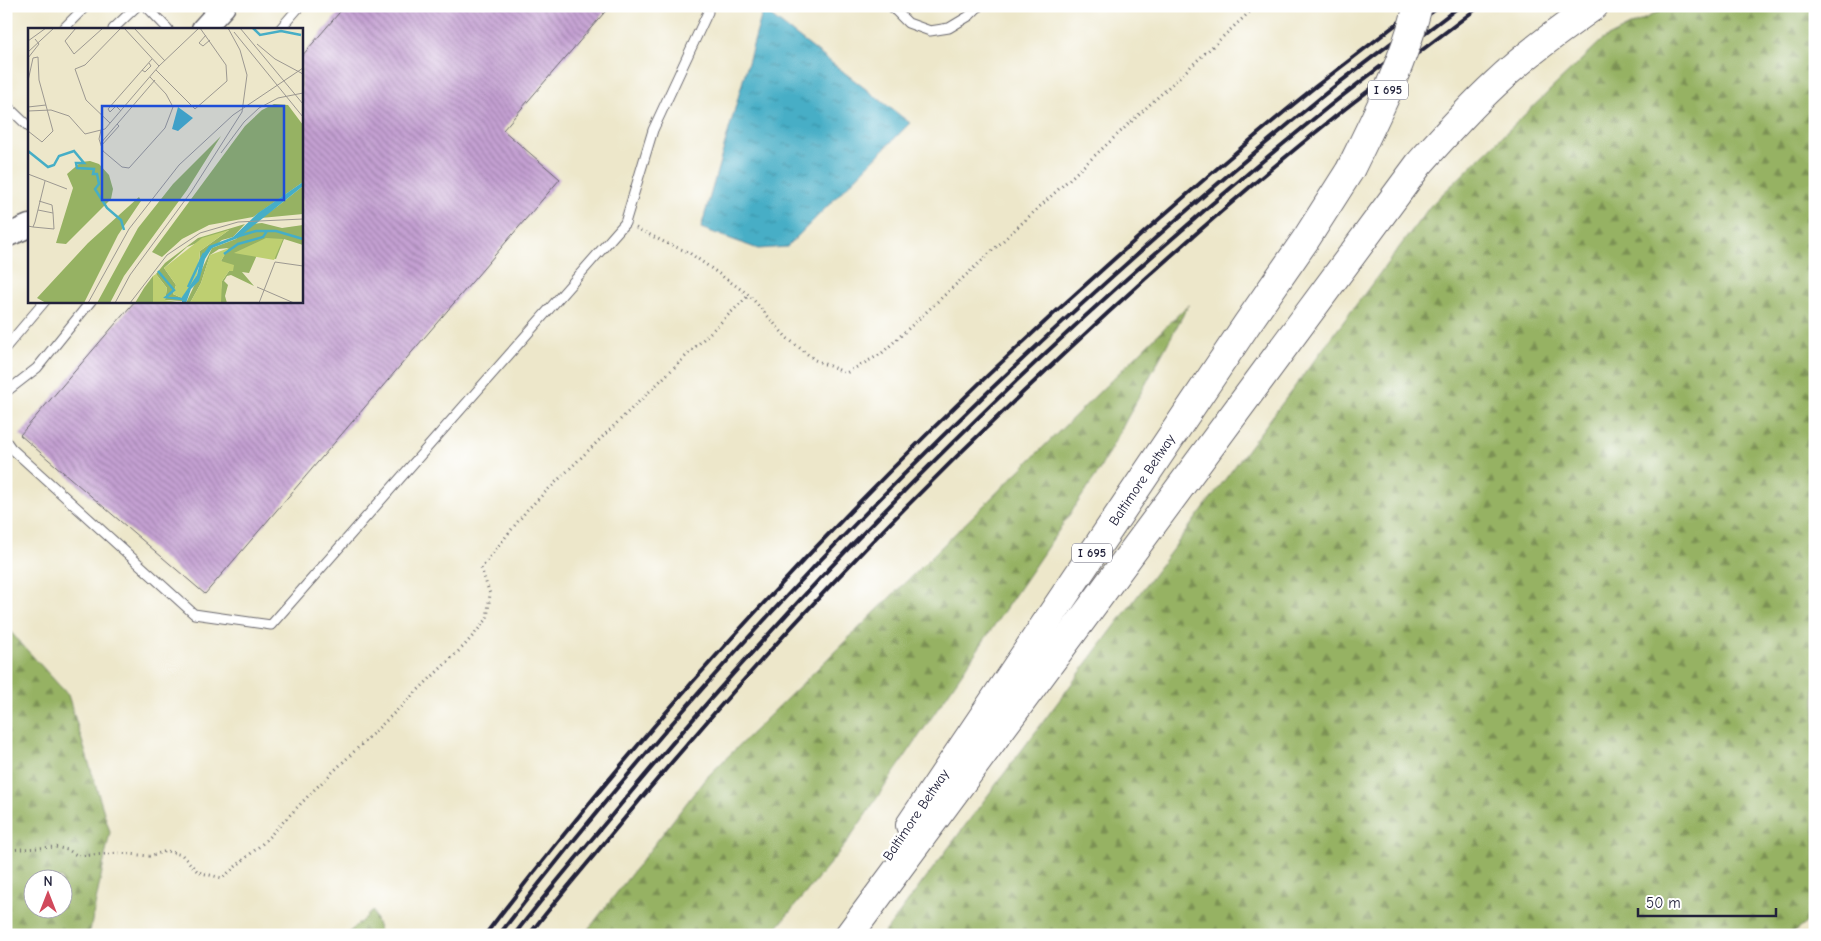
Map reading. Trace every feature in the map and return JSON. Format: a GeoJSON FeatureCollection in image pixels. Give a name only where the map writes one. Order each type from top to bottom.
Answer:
{"type":"FeatureCollection","features":[{"type":"Feature","properties":{"kind":"highway","name":"Baltimore Beltway"},"geometry":{"type":"LineString","coordinates":[[832,935],[891,853],[1306,239],[1350,170],[1379,112],[1402,58],[1418,6]]}},
{"type":"Feature","properties":{"kind":"highway"},"geometry":{"type":"LineString","coordinates":[[849,935],[1419,164],[1496,82],[1536,49],[1594,6]]}},
{"type":"Feature","properties":{"kind":"street"},"geometry":{"type":"LineString","coordinates":[[205,28],[224,6]]}},
{"type":"Feature","properties":{"kind":"street"},"geometry":{"type":"LineString","coordinates":[[6,236],[28,226]]}},
{"type":"Feature","properties":{"kind":"lane"},"geometry":{"type":"LineString","coordinates":[[64,28],[86,6]]}},
{"type":"Feature","properties":{"kind":"lane"},"geometry":{"type":"LineString","coordinates":[[115,28],[137,6]]}},
{"type":"Feature","properties":{"kind":"lane"},"geometry":{"type":"LineString","coordinates":[[146,6],[167,28]]}},
{"type":"Feature","properties":{"kind":"lane"},"geometry":{"type":"LineString","coordinates":[[281,28],[300,6]]}},
{"type":"Feature","properties":{"kind":"lane"},"geometry":{"type":"LineString","coordinates":[[6,442],[194,614],[271,625],[625,223],[653,130],[708,12],[707,6]]}},
{"type":"Feature","properties":{"kind":"lane"},"geometry":{"type":"LineString","coordinates":[[891,6],[908,24],[930,31],[949,28],[969,16],[979,6]]}},
{"type":"Feature","properties":{"kind":"lane"},"geometry":{"type":"LineString","coordinates":[[6,105],[28,126]]}},
{"type":"Feature","properties":{"kind":"lane"},"geometry":{"type":"LineString","coordinates":[[6,347],[45,302]]}},
{"type":"Feature","properties":{"kind":"lane"},"geometry":{"type":"LineString","coordinates":[[6,392],[37,368],[90,302]]}},
{"type":"Feature","properties":{"kind":"path"},"geometry":{"type":"LineString","coordinates":[[625,223],[688,252],[749,295],[787,338],[815,360],[846,373],[881,354],[1256,6]]}},
{"type":"Feature","properties":{"kind":"path"},"geometry":{"type":"LineString","coordinates":[[6,850],[55,847],[68,850],[78,856],[119,853],[148,856],[167,851],[182,855],[198,872],[222,878],[261,845],[314,790],[465,646],[487,619],[490,594],[481,568],[527,510],[749,295]]}},
{"type":"Feature","properties":{"kind":"green space"},"geometry":{"type":"Polygon","coordinates":[[[1670,6],[1815,6],[1815,916],[1790,935],[883,935],[1431,205],[1602,40],[1670,6]]]}},
{"type":"Feature","properties":{"kind":"green space"},"geometry":{"type":"Polygon","coordinates":[[[1189,304],[1097,474],[845,845],[771,935],[584,935],[705,779],[1189,304]]]}},
{"type":"Feature","properties":{"kind":"green space"},"geometry":{"type":"Polygon","coordinates":[[[6,627],[68,695],[110,832],[90,931],[86,935],[6,935],[6,627]]]}},
{"type":"Feature","properties":{"kind":"green space"},"geometry":{"type":"Polygon","coordinates":[[[373,911],[381,935],[346,935],[373,911]]]}},
{"type":"Feature","properties":{"kind":"water"},"geometry":{"type":"Polygon","coordinates":[[[763,10],[910,123],[787,247],[758,249],[701,228],[763,10]]]}},
{"type":"Feature","properties":{"kind":"building"},"geometry":{"type":"Polygon","coordinates":[[[345,6],[610,6],[503,130],[560,179],[205,594],[20,435],[134,302],[302,302],[302,56],[345,6]]]}},
{"type":"Feature","properties":{"kind":"railway"},"geometry":{"type":"LineString","coordinates":[[485,935],[555,845],[702,672],[778,587],[937,424],[1103,269],[1208,176],[1315,87],[1420,6]]}},
{"type":"Feature","properties":{"kind":"railway"},"geometry":{"type":"LineString","coordinates":[[499,935],[590,820],[685,708],[784,599],[885,493],[989,390],[1207,193],[1334,87],[1440,6]]}},
{"type":"Feature","properties":{"kind":"railway"},"geometry":{"type":"LineString","coordinates":[[514,935],[689,724],[773,629],[860,536],[949,446],[1040,358],[1229,189],[1327,108],[1460,6]]}},
{"type":"Feature","properties":{"kind":"railway"},"geometry":{"type":"LineString","coordinates":[[529,935],[660,776],[762,659],[869,545],[979,435],[1108,312],[1221,212],[1297,147],[1480,6]]}}]}
